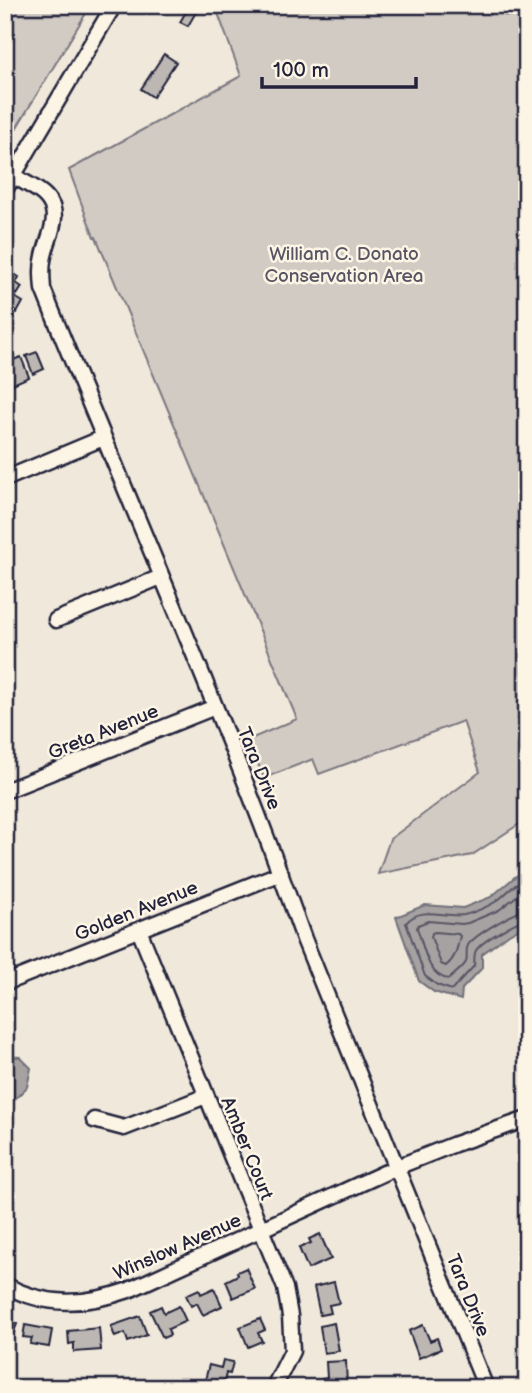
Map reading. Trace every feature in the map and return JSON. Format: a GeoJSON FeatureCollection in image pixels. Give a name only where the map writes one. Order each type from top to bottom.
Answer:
{"type":"FeatureCollection","features":[{"type":"Feature","properties":{"kind":"street"},"geometry":{"type":"LineString","coordinates":[[5,190],[8,174],[114,5]]}},
{"type":"Feature","properties":{"kind":"street","name":"Tara Drive"},"geometry":{"type":"LineString","coordinates":[[8,174],[48,199],[54,213],[53,228],[44,253],[41,272],[43,289],[215,707],[281,873],[304,939],[486,1388]]}},
{"type":"Feature","properties":{"kind":"street"},"geometry":{"type":"LineString","coordinates":[[5,479],[103,439]]}},
{"type":"Feature","properties":{"kind":"street"},"geometry":{"type":"LineString","coordinates":[[56,620],[161,577]]}},
{"type":"Feature","properties":{"kind":"street","name":"Greta Avenue"},"geometry":{"type":"LineString","coordinates":[[5,791],[215,707]]}},
{"type":"Feature","properties":{"kind":"street","name":"Golden Avenue"},"geometry":{"type":"LineString","coordinates":[[5,983],[281,873]]}},
{"type":"Feature","properties":{"kind":"street","name":"Amber Court"},"geometry":{"type":"LineString","coordinates":[[139,930],[285,1288],[292,1351],[276,1383]]}},
{"type":"Feature","properties":{"kind":"street"},"geometry":{"type":"LineString","coordinates":[[94,1120],[124,1128],[206,1096]]}},
{"type":"Feature","properties":{"kind":"street","name":"Winslow Avenue"},"geometry":{"type":"LineString","coordinates":[[5,1284],[37,1298],[60,1301],[84,1302],[107,1297],[129,1290],[397,1167],[527,1119]]}},
{"type":"Feature","properties":{"kind":"green space"},"geometry":{"type":"Polygon","coordinates":[[[5,5],[91,5],[5,147],[5,5]]]}},
{"type":"Feature","properties":{"kind":"green space","name":"William C. Donato Conservation Area"},"geometry":{"type":"Polygon","coordinates":[[[215,5],[521,5],[527,19],[527,819],[472,855],[378,874],[390,839],[480,772],[463,721],[319,774],[313,759],[264,778],[248,740],[297,719],[94,237],[69,170],[241,76],[215,5]]]}},
{"type":"Feature","properties":{"kind":"water"},"geometry":{"type":"Polygon","coordinates":[[[527,873],[527,924],[482,954],[482,968],[462,989],[461,1000],[434,992],[419,981],[396,917],[425,905],[463,908],[491,897],[516,876],[527,873]]]}},
{"type":"Feature","properties":{"kind":"water"},"geometry":{"type":"Polygon","coordinates":[[[5,1057],[20,1057],[31,1068],[27,1087],[5,1109],[5,1057]]]}},
{"type":"Feature","properties":{"kind":"building"},"geometry":{"type":"Polygon","coordinates":[[[188,8],[196,12],[188,26],[180,22],[188,8]]]}},
{"type":"Feature","properties":{"kind":"building"},"geometry":{"type":"Polygon","coordinates":[[[164,54],[176,62],[153,97],[141,89],[164,54]]]}},
{"type":"Feature","properties":{"kind":"building"},"geometry":{"type":"Polygon","coordinates":[[[8,270],[19,277],[16,283],[22,287],[17,295],[5,288],[5,275],[8,270]]]}},
{"type":"Feature","properties":{"kind":"building"},"geometry":{"type":"Polygon","coordinates":[[[13,296],[23,302],[17,313],[6,307],[13,296]]]}},
{"type":"Feature","properties":{"kind":"building"},"geometry":{"type":"Polygon","coordinates":[[[37,352],[44,369],[33,374],[26,356],[37,352]]]}},
{"type":"Feature","properties":{"kind":"building"},"geometry":{"type":"Polygon","coordinates":[[[21,357],[29,377],[13,384],[5,363],[21,357]]]}},
{"type":"Feature","properties":{"kind":"building"},"geometry":{"type":"Polygon","coordinates":[[[320,1234],[331,1259],[308,1269],[299,1248],[311,1243],[309,1239],[320,1234]]]}},
{"type":"Feature","properties":{"kind":"building"},"geometry":{"type":"Polygon","coordinates":[[[246,1268],[255,1289],[233,1298],[226,1281],[246,1268]]]}},
{"type":"Feature","properties":{"kind":"building"},"geometry":{"type":"Polygon","coordinates":[[[334,1282],[339,1303],[329,1305],[331,1313],[320,1315],[314,1287],[334,1282]]]}},
{"type":"Feature","properties":{"kind":"building"},"geometry":{"type":"Polygon","coordinates":[[[214,1288],[222,1306],[203,1315],[197,1303],[191,1306],[186,1295],[199,1289],[201,1294],[214,1288]]]}},
{"type":"Feature","properties":{"kind":"building"},"geometry":{"type":"Polygon","coordinates":[[[161,1306],[164,1313],[179,1306],[186,1321],[168,1329],[170,1335],[163,1338],[150,1311],[161,1306]]]}},
{"type":"Feature","properties":{"kind":"building"},"geometry":{"type":"Polygon","coordinates":[[[140,1316],[147,1335],[128,1342],[125,1333],[115,1337],[111,1326],[140,1316]]]}},
{"type":"Feature","properties":{"kind":"building"},"geometry":{"type":"Polygon","coordinates":[[[5,1319],[17,1324],[5,1353],[5,1319]]]}},
{"type":"Feature","properties":{"kind":"building"},"geometry":{"type":"Polygon","coordinates":[[[260,1319],[265,1330],[258,1333],[262,1341],[248,1347],[240,1327],[260,1319]]]}},
{"type":"Feature","properties":{"kind":"building"},"geometry":{"type":"Polygon","coordinates":[[[334,1323],[339,1351],[324,1353],[320,1326],[334,1323]]]}},
{"type":"Feature","properties":{"kind":"building"},"geometry":{"type":"Polygon","coordinates":[[[25,1325],[52,1330],[49,1347],[30,1344],[32,1338],[23,1337],[25,1325]]]}},
{"type":"Feature","properties":{"kind":"building"},"geometry":{"type":"Polygon","coordinates":[[[423,1325],[430,1341],[437,1338],[441,1349],[419,1358],[409,1331],[423,1325]]]}},
{"type":"Feature","properties":{"kind":"building"},"geometry":{"type":"Polygon","coordinates":[[[99,1328],[101,1350],[74,1352],[74,1343],[69,1344],[68,1331],[99,1328]]]}},
{"type":"Feature","properties":{"kind":"building"},"geometry":{"type":"Polygon","coordinates":[[[223,1360],[233,1362],[230,1374],[226,1373],[223,1388],[204,1384],[209,1365],[221,1368],[223,1360]]]}},
{"type":"Feature","properties":{"kind":"building"},"geometry":{"type":"Polygon","coordinates":[[[346,1361],[347,1388],[323,1388],[322,1379],[327,1378],[326,1362],[346,1361]]]}}]}
